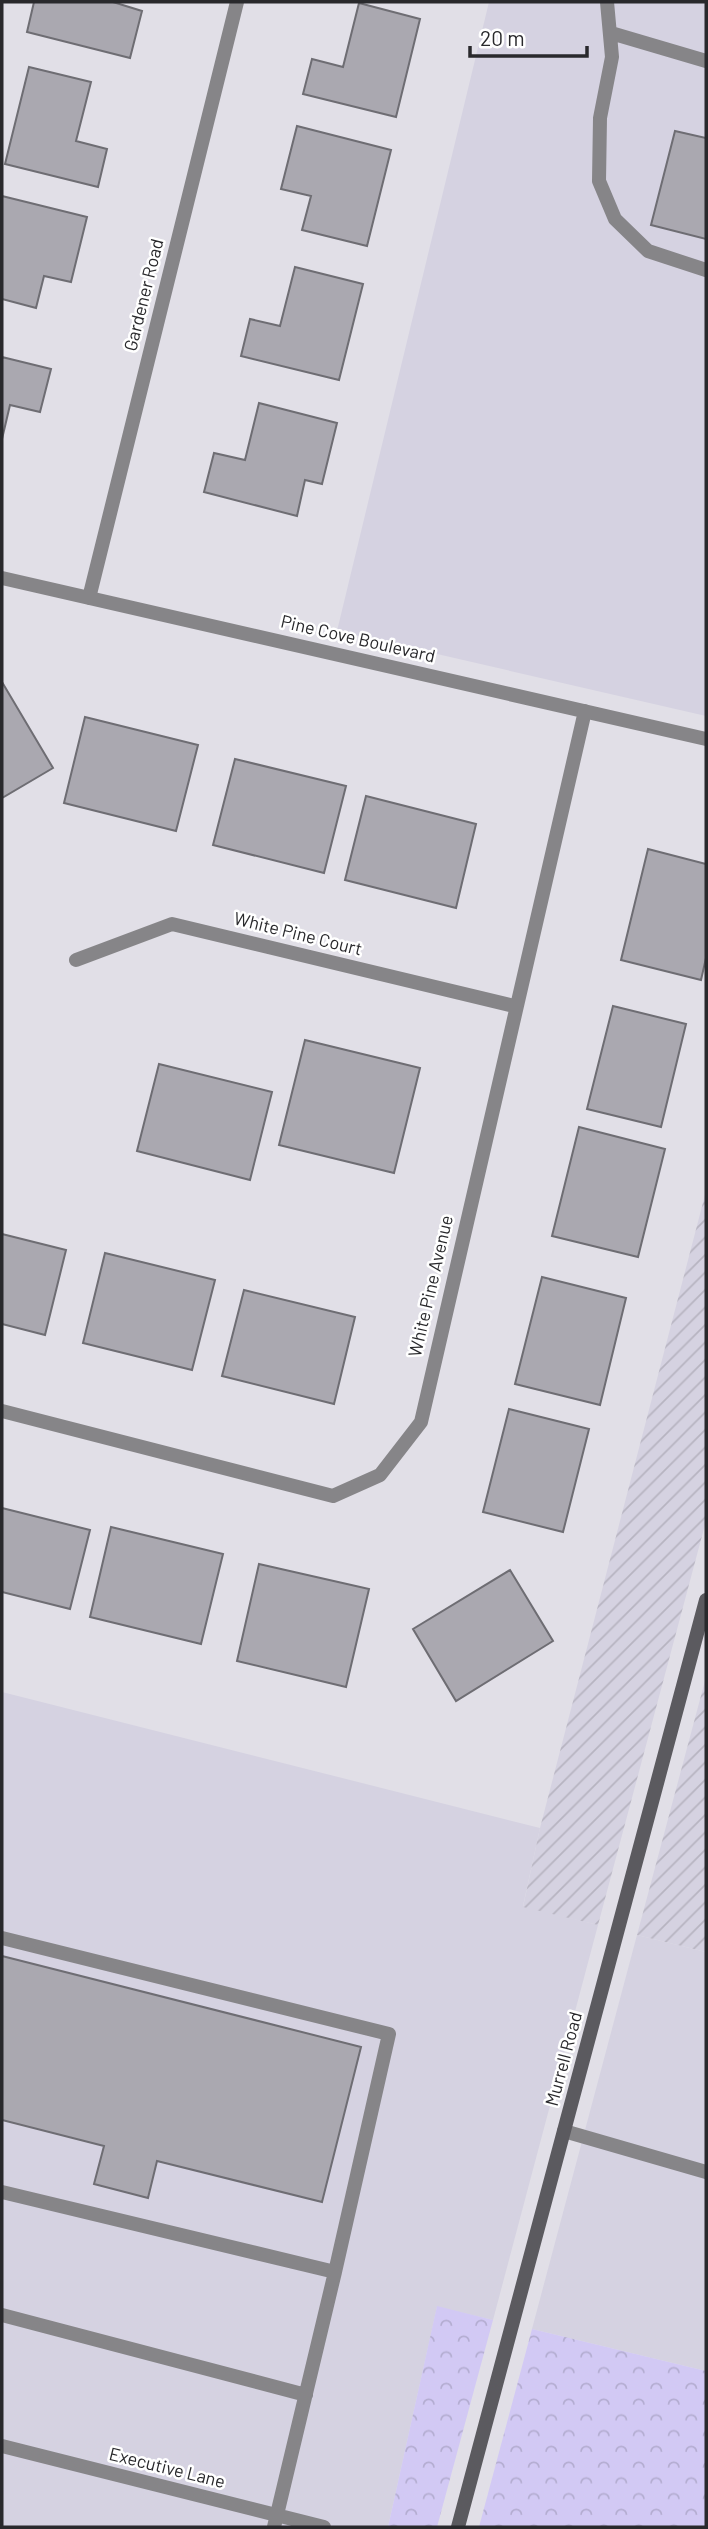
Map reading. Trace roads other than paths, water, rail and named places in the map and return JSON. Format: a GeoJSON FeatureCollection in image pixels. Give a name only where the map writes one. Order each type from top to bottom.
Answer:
{"type":"FeatureCollection","features":[{"type":"Feature","properties":{"kind":"street","name":"Gardener Road"},"geometry":{"type":"LineString","coordinates":[[89,598],[237,2]]}},
{"type":"Feature","properties":{"kind":"street"},"geometry":{"type":"LineString","coordinates":[[607,2],[612,57],[600,118],[599,181],[615,219],[648,251],[706,270]]}},
{"type":"Feature","properties":{"kind":"street"},"geometry":{"type":"LineString","coordinates":[[611,33],[706,61]]}},
{"type":"Feature","properties":{"kind":"street","name":"Pine Cove Boulevard"},"geometry":{"type":"LineString","coordinates":[[2,578],[706,739]]}},
{"type":"Feature","properties":{"kind":"street","name":"White Pine Avenue"},"geometry":{"type":"LineString","coordinates":[[2,1411],[333,1496],[380,1475],[421,1422],[514,1006],[585,711]]}},
{"type":"Feature","properties":{"kind":"street","name":"White Pine Court"},"geometry":{"type":"LineString","coordinates":[[76,960],[172,924],[514,1006]]}},
{"type":"Feature","properties":{"kind":"street","name":"Murrell Road"},"geometry":{"type":"LineString","coordinates":[[458,2527],[706,1600]]}},
{"type":"Feature","properties":{"kind":"street"},"geometry":{"type":"LineString","coordinates":[[2,1938],[389,2034],[276,2521]]}},
{"type":"Feature","properties":{"kind":"street"},"geometry":{"type":"LineString","coordinates":[[564,2131],[706,2172]]}},
{"type":"Feature","properties":{"kind":"street"},"geometry":{"type":"LineString","coordinates":[[2,2192],[335,2272]]}},
{"type":"Feature","properties":{"kind":"street"},"geometry":{"type":"LineString","coordinates":[[2,2315],[306,2395]]}},
{"type":"Feature","properties":{"kind":"street","name":"Executive Lane"},"geometry":{"type":"LineString","coordinates":[[2,2446],[276,2521],[324,2527]]}}]}
